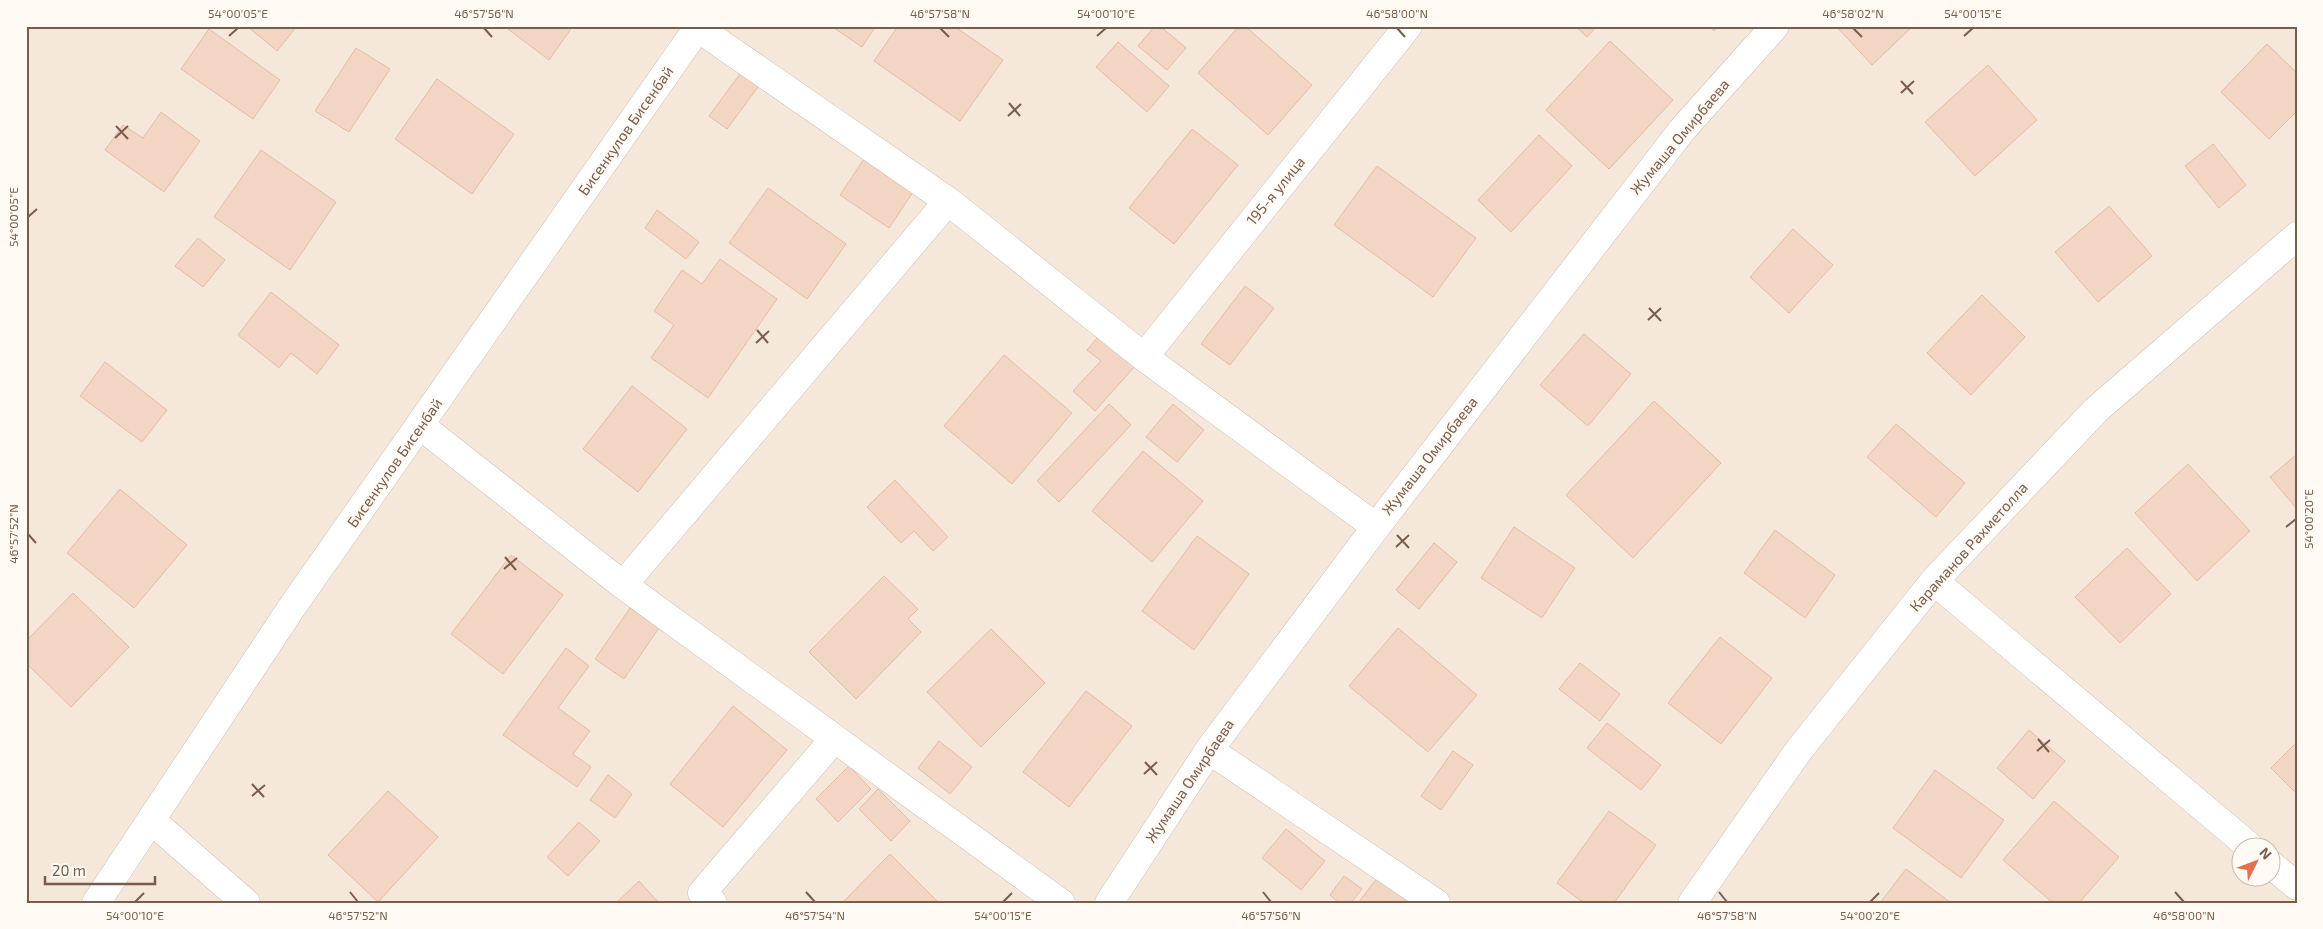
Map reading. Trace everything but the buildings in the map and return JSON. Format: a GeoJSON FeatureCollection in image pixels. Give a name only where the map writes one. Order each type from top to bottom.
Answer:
{"type":"FeatureCollection","features":[{"type":"Feature","properties":{"kind":"street","name":"195-я улица"},"geometry":{"type":"LineString","coordinates":[[1144,357],[1408,26]]}},
{"type":"Feature","properties":{"kind":"street","name":"Жумаша Омирбаева"},"geometry":{"type":"LineString","coordinates":[[1109,903],[1209,750],[1376,527],[1682,130],[1774,26]]}},
{"type":"Feature","properties":{"kind":"street"},"geometry":{"type":"LineString","coordinates":[[698,27],[948,201],[1144,357],[1376,527]]}},
{"type":"Feature","properties":{"kind":"street","name":"Бисенкулов Бисенбай"},"geometry":{"type":"LineString","coordinates":[[96,903],[292,608],[698,27]]}},
{"type":"Feature","properties":{"kind":"street"},"geometry":{"type":"LineString","coordinates":[[623,584],[948,201]]}},
{"type":"Feature","properties":{"kind":"street","name":"Караманов Рахметолла"},"geometry":{"type":"LineString","coordinates":[[1692,903],[1799,750],[1934,581],[2096,410],[2297,236]]}},
{"type":"Feature","properties":{"kind":"street"},"geometry":{"type":"LineString","coordinates":[[421,426],[623,584],[1061,903]]}},
{"type":"Feature","properties":{"kind":"street"},"geometry":{"type":"LineString","coordinates":[[1934,581],[2237,836]]}},
{"type":"Feature","properties":{"kind":"street"},"geometry":{"type":"LineString","coordinates":[[714,903],[702,893],[834,739]]}},
{"type":"Feature","properties":{"kind":"street"},"geometry":{"type":"LineString","coordinates":[[1209,750],[1436,903]]}},
{"type":"Feature","properties":{"kind":"street"},"geometry":{"type":"LineString","coordinates":[[151,820],[246,903]]}},
{"type":"Feature","properties":{"kind":"street"},"geometry":{"type":"LineString","coordinates":[[2280,872],[2297,886]]}},
{"type":"Feature","properties":{"kind":"shaded area"},"geometry":{"type":"Polygon","coordinates":[[[26,26],[2297,26],[2297,903],[26,903],[26,26]]]}}]}
